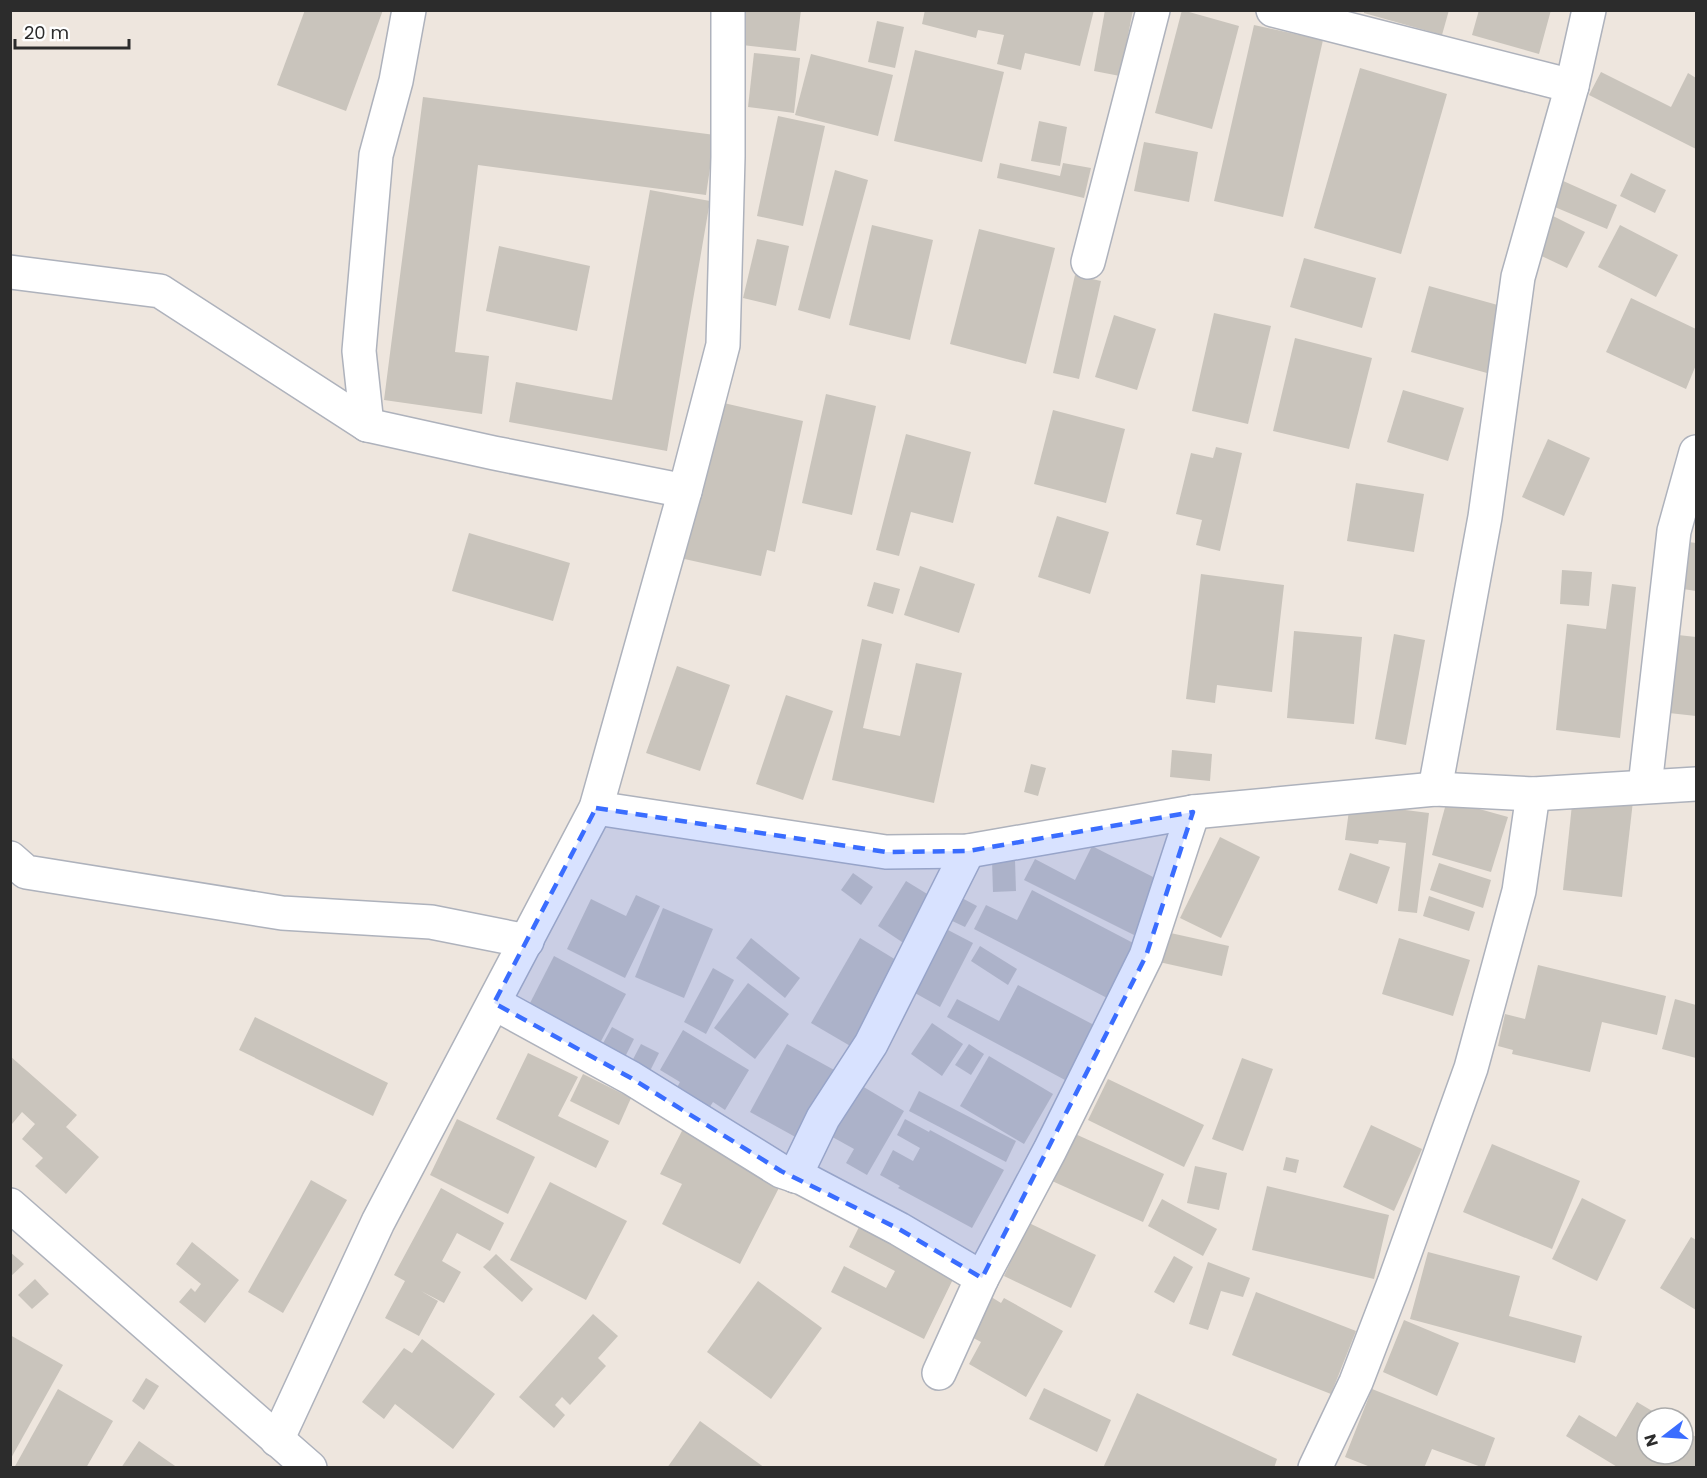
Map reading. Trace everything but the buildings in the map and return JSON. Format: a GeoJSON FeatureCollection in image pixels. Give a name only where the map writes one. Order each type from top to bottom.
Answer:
{"type":"FeatureCollection","features":[{"type":"Feature","properties":{"kind":"street"},"geometry":{"type":"LineString","coordinates":[[367,425],[359,351],[376,155],[396,81],[409,10]]}},
{"type":"Feature","properties":{"kind":"street"},"geometry":{"type":"LineString","coordinates":[[277,1440],[378,1222],[596,808],[685,491],[723,345],[728,157],[728,10]]}},
{"type":"Feature","properties":{"kind":"street"},"geometry":{"type":"LineString","coordinates":[[1088,262],[1153,10]]}},
{"type":"Feature","properties":{"kind":"street"},"geometry":{"type":"LineString","coordinates":[[1273,10],[1572,86]]}},
{"type":"Feature","properties":{"kind":"street"},"geometry":{"type":"LineString","coordinates":[[1435,789],[1485,518],[1518,277],[1572,86],[1589,10]]}},
{"type":"Feature","properties":{"kind":"street"},"geometry":{"type":"LineString","coordinates":[[10,272],[160,291],[367,425],[685,491]]}},
{"type":"Feature","properties":{"kind":"street"},"geometry":{"type":"LineString","coordinates":[[1645,786],[1674,531],[1696,452]]}},
{"type":"Feature","properties":{"kind":"street"},"geometry":{"type":"LineString","coordinates":[[596,808],[886,852],[968,851],[1193,812],[1435,789],[1533,794],[1696,784]]}},
{"type":"Feature","properties":{"kind":"street"},"geometry":{"type":"LineString","coordinates":[[1315,1467],[1356,1382],[1471,1068],[1519,891],[1533,794]]}},
{"type":"Feature","properties":{"kind":"street"},"geometry":{"type":"LineString","coordinates":[[939,1373],[982,1278],[1050,1150],[1146,956],[1193,812]]}},
{"type":"Feature","properties":{"kind":"street"},"geometry":{"type":"LineString","coordinates":[[795,1176],[823,1118],[871,1044],[968,851]]}},
{"type":"Feature","properties":{"kind":"street"},"geometry":{"type":"LineString","coordinates":[[10,858],[26,872],[282,914],[431,922],[527,941]]}},
{"type":"Feature","properties":{"kind":"street"},"geometry":{"type":"LineString","coordinates":[[494,1003],[631,1078],[781,1172],[795,1176],[899,1229],[982,1278]]}},
{"type":"Feature","properties":{"kind":"street"},"geometry":{"type":"LineString","coordinates":[[10,1205],[310,1467]]}},
{"type":"Feature","properties":{"kind":"highlighted area"},"geometry":{"type":"Polygon","coordinates":[[[596,808],[886,852],[968,851],[1193,812],[1146,956],[982,1278],[899,1229],[781,1171],[631,1078],[494,1003],[596,808]]]}}]}
